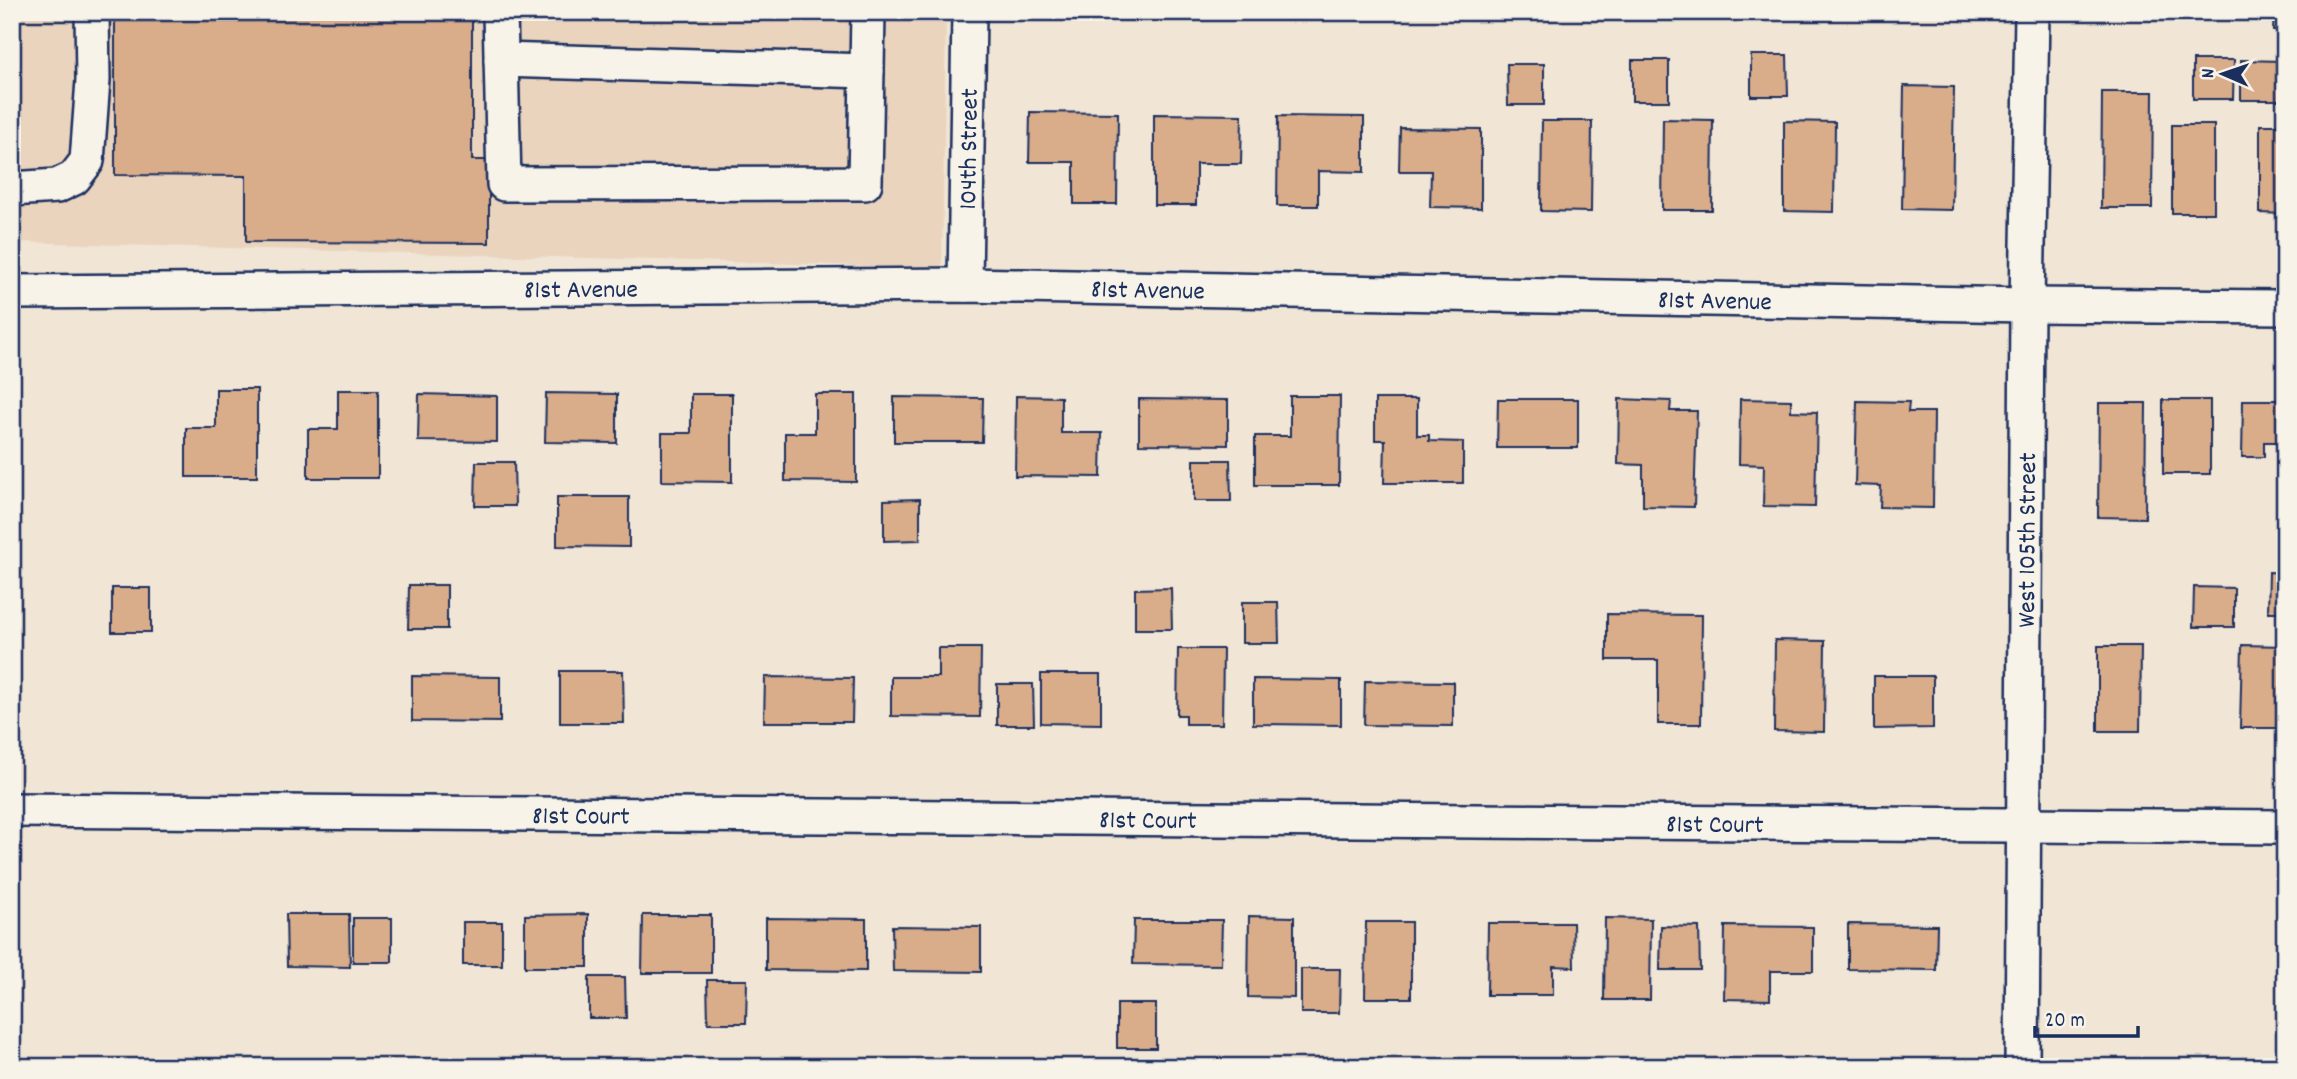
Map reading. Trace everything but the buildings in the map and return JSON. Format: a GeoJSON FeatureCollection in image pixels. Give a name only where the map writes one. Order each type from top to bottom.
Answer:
{"type":"FeatureCollection","features":[{"type":"Feature","properties":{"kind":"street"},"geometry":{"type":"LineString","coordinates":[[12,189],[57,186],[74,178],[87,161],[93,80],[92,12]]}},
{"type":"Feature","properties":{"kind":"street"},"geometry":{"type":"LineString","coordinates":[[500,12],[505,184],[865,183],[868,12]]}},
{"type":"Feature","properties":{"kind":"street","name":"104th Street"},"geometry":{"type":"LineString","coordinates":[[965,285],[969,12]]}},
{"type":"Feature","properties":{"kind":"street","name":"West 105th Street"},"geometry":{"type":"LineString","coordinates":[[2022,1067],[2027,305],[2032,12]]}},
{"type":"Feature","properties":{"kind":"street"},"geometry":{"type":"LineString","coordinates":[[501,60],[867,71]]}},
{"type":"Feature","properties":{"kind":"street","name":"81st Avenue"},"geometry":{"type":"LineString","coordinates":[[12,292],[965,285],[2027,305],[2285,307]]}},
{"type":"Feature","properties":{"kind":"street","name":"81st Court"},"geometry":{"type":"LineString","coordinates":[[12,810],[2285,827]]}},
{"type":"Feature","properties":{"kind":"shaded area"},"geometry":{"type":"Polygon","coordinates":[[[21,12],[946,12],[942,268],[18,242],[21,12]]]}}]}
